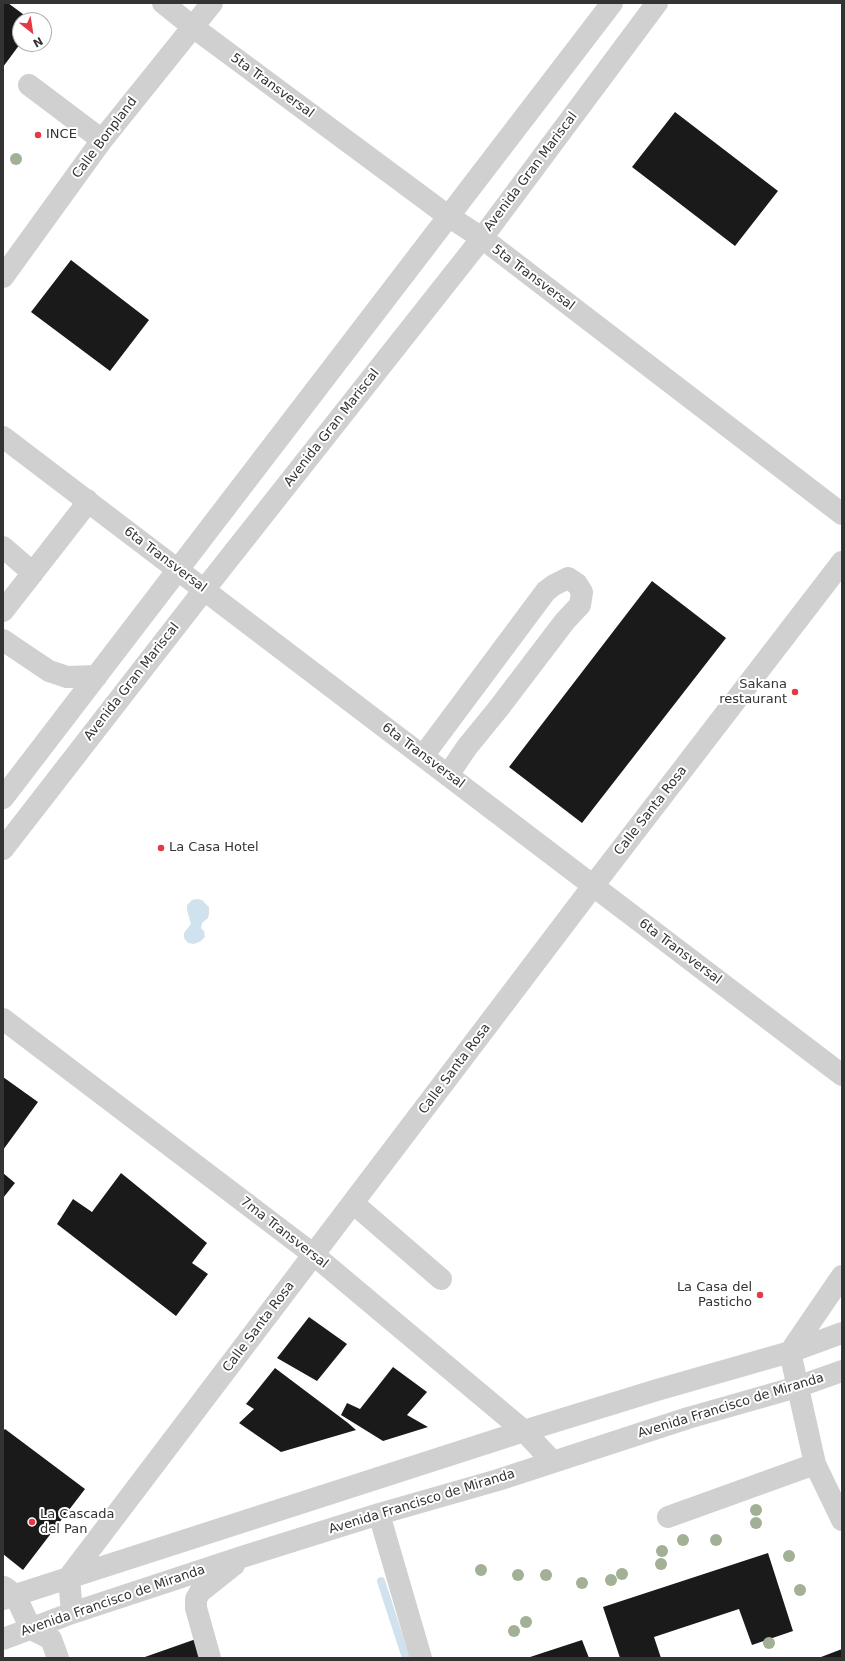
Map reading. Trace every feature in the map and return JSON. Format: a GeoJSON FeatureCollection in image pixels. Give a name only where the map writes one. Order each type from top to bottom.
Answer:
{"type":"FeatureCollection","features":[{"type":"Feature","properties":{"kind":"street","name":"5ta Transversal"},"geometry":{"type":"LineString","coordinates":[[163,3],[193,27],[448,216],[482,238],[842,514]]}},
{"type":"Feature","properties":{"kind":"street","name":"Calle Bonpland"},"geometry":{"type":"LineString","coordinates":[[3,277],[102,140],[212,3]]}},
{"type":"Feature","properties":{"kind":"street"},"geometry":{"type":"LineString","coordinates":[[3,798],[612,3]]}},
{"type":"Feature","properties":{"kind":"street","name":"Avenida Gran Mariscal"},"geometry":{"type":"LineString","coordinates":[[3,849],[204,590],[482,238],[657,3]]}},
{"type":"Feature","properties":{"kind":"street"},"geometry":{"type":"LineString","coordinates":[[29,85],[102,140]]}},
{"type":"Feature","properties":{"kind":"street","name":"6ta Transversal"},"geometry":{"type":"LineString","coordinates":[[3,437],[842,1075]]}},
{"type":"Feature","properties":{"kind":"street"},"geometry":{"type":"LineString","coordinates":[[3,611],[87,500]]}},
{"type":"Feature","properties":{"kind":"street"},"geometry":{"type":"LineString","coordinates":[[3,547],[33,573]]}},
{"type":"Feature","properties":{"kind":"street","name":"Calle Santa Rosa"},"geometry":{"type":"LineString","coordinates":[[69,1577],[842,562]]}},
{"type":"Feature","properties":{"kind":"street"},"geometry":{"type":"LineString","coordinates":[[423,756],[546,591],[568,578],[577,584],[582,592],[580,605],[565,621],[467,747],[448,774]]}},
{"type":"Feature","properties":{"kind":"street"},"geometry":{"type":"LineString","coordinates":[[3,640],[49,671],[67,677],[96,676]]}},
{"type":"Feature","properties":{"kind":"street","name":"7ma Transversal"},"geometry":{"type":"LineString","coordinates":[[3,1019],[314,1255],[524,1430],[553,1462]]}},
{"type":"Feature","properties":{"kind":"street"},"geometry":{"type":"LineString","coordinates":[[353,1203],[441,1279]]}},
{"type":"Feature","properties":{"kind":"street"},"geometry":{"type":"LineString","coordinates":[[842,1276],[790,1352],[815,1464],[842,1520]]}},
{"type":"Feature","properties":{"kind":"street"},"geometry":{"type":"LineString","coordinates":[[58,1658],[51,1639],[31,1629],[7,1594],[69,1577],[524,1430],[790,1352],[842,1333]]}},
{"type":"Feature","properties":{"kind":"street","name":"Avenida Francisco de Miranda"},"geometry":{"type":"LineString","coordinates":[[3,1640],[72,1613],[245,1556],[553,1462],[688,1418],[797,1387],[842,1371]]}},
{"type":"Feature","properties":{"kind":"street"},"geometry":{"type":"LineString","coordinates":[[668,1517],[815,1464]]}},
{"type":"Feature","properties":{"kind":"street"},"geometry":{"type":"LineString","coordinates":[[379,1514],[421,1658]]}},
{"type":"Feature","properties":{"kind":"street"},"geometry":{"type":"LineString","coordinates":[[210,1658],[196,1608],[196,1599],[200,1592],[245,1556]]}},
{"type":"Feature","properties":{"kind":"street"},"geometry":{"type":"LineString","coordinates":[[69,1577],[72,1613]]}},
{"type":"Feature","properties":{"kind":"water"},"geometry":{"type":"Polygon","coordinates":[[[192,900],[202,900],[209,907],[209,914],[208,918],[202,923],[201,928],[204,931],[205,937],[201,941],[194,944],[188,943],[184,938],[184,933],[191,924],[187,905],[192,900]]]}},
{"type":"Feature","properties":{"kind":"building"},"geometry":{"type":"Polygon","coordinates":[[[3,3],[8,3],[20,12],[12,12],[12,52],[14,52],[3,67],[3,3]]]}},
{"type":"Feature","properties":{"kind":"building"},"geometry":{"type":"Polygon","coordinates":[[[675,112],[778,191],[735,246],[632,167],[675,112]]]}},
{"type":"Feature","properties":{"kind":"building"},"geometry":{"type":"Polygon","coordinates":[[[71,260],[149,320],[110,371],[31,312],[71,260]]]}},
{"type":"Feature","properties":{"kind":"building"},"geometry":{"type":"Polygon","coordinates":[[[652,581],[726,638],[582,823],[509,767],[652,581]]]}},
{"type":"Feature","properties":{"kind":"building"},"geometry":{"type":"Polygon","coordinates":[[[3,1077],[38,1102],[3,1150],[3,1077]]]}},
{"type":"Feature","properties":{"kind":"building"},"geometry":{"type":"Polygon","coordinates":[[[3,1173],[15,1183],[3,1198],[3,1173]]]}},
{"type":"Feature","properties":{"kind":"building"},"geometry":{"type":"Polygon","coordinates":[[[121,1173],[207,1243],[192,1263],[208,1274],[176,1316],[57,1224],[73,1199],[92,1212],[121,1173]]]}},
{"type":"Feature","properties":{"kind":"building"},"geometry":{"type":"Polygon","coordinates":[[[309,1317],[347,1344],[317,1381],[277,1358],[309,1317]]]}},
{"type":"Feature","properties":{"kind":"building"},"geometry":{"type":"Polygon","coordinates":[[[393,1367],[427,1392],[407,1415],[428,1427],[383,1441],[341,1415],[347,1403],[360,1409],[393,1367]]]}},
{"type":"Feature","properties":{"kind":"building"},"geometry":{"type":"Polygon","coordinates":[[[275,1368],[356,1430],[281,1452],[239,1423],[254,1409],[246,1404],[275,1368]]]}},
{"type":"Feature","properties":{"kind":"building","name":"La Cascada del Pan"},"geometry":{"type":"Polygon","coordinates":[[[5,1429],[85,1489],[23,1570],[3,1554],[3,1431],[5,1429]]]}},
{"type":"Feature","properties":{"kind":"building"},"geometry":{"type":"Polygon","coordinates":[[[768,1553],[793,1631],[752,1645],[739,1609],[654,1637],[661,1658],[620,1658],[603,1607],[768,1553]]]}},
{"type":"Feature","properties":{"kind":"building"},"geometry":{"type":"Polygon","coordinates":[[[196,1639],[203,1658],[142,1658],[196,1639]]]}},
{"type":"Feature","properties":{"kind":"building"},"geometry":{"type":"Polygon","coordinates":[[[582,1640],[589,1658],[527,1658],[582,1640]]]}},
{"type":"Feature","properties":{"kind":"building"},"geometry":{"type":"Polygon","coordinates":[[[842,1649],[842,1658],[821,1658],[821,1657],[842,1649]]]}},
{"type":"Feature","properties":{"kind":"waterway"},"geometry":{"type":"LineString","coordinates":[[381,1581],[406,1658]]}},
{"type":"Feature","properties":{"kind":"place","name":"INCE"},"geometry":{"type":"Point","coordinates":[38,135]}},
{"type":"Feature","properties":{"kind":"place","name":"Sakana restaurant"},"geometry":{"type":"Point","coordinates":[795,692]}},
{"type":"Feature","properties":{"kind":"place","name":"La Casa Hotel"},"geometry":{"type":"Point","coordinates":[161,848]}},
{"type":"Feature","properties":{"kind":"place","name":"La Casa del Pasticho"},"geometry":{"type":"Point","coordinates":[760,1295]}},
{"type":"Feature","properties":{"kind":"place","name":"La Cascada del Pan"},"geometry":{"type":"Point","coordinates":[32,1522]}}]}
